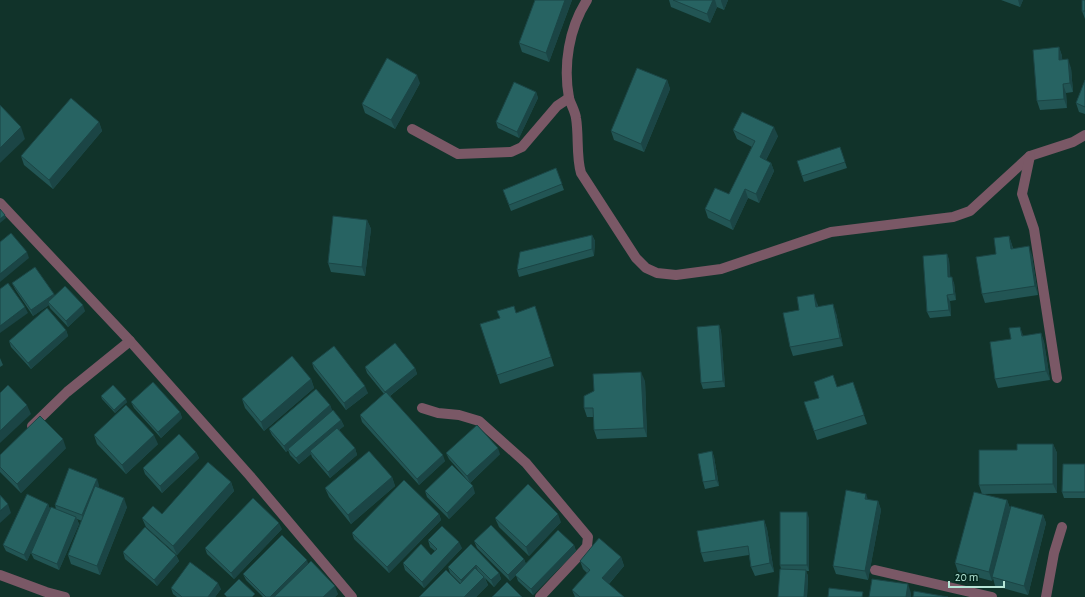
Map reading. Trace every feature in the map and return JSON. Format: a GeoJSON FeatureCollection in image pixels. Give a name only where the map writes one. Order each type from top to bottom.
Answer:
{"type":"FeatureCollection","features":[{"type":"Feature","properties":{"kind":"street"},"geometry":{"type":"LineString","coordinates":[[587,0],[579,13],[570,41],[567,74],[570,98],[576,117],[578,164],[581,173],[636,258],[646,268],[657,273],[676,275],[722,269],[831,232],[953,217],[970,211],[1030,156],[1072,142],[1085,135]]}},
{"type":"Feature","properties":{"kind":"street"},"geometry":{"type":"LineString","coordinates":[[412,129],[458,154],[511,152],[522,147],[557,106],[570,98]]}},
{"type":"Feature","properties":{"kind":"street"},"geometry":{"type":"LineString","coordinates":[[1030,156],[1022,194],[1034,229],[1057,378]]}},
{"type":"Feature","properties":{"kind":"street"},"geometry":{"type":"LineString","coordinates":[[0,203],[130,341],[250,476],[352,597]]}},
{"type":"Feature","properties":{"kind":"street"},"geometry":{"type":"LineString","coordinates":[[22,435],[67,392],[130,341]]}},
{"type":"Feature","properties":{"kind":"street"},"geometry":{"type":"LineString","coordinates":[[422,408],[438,413],[459,415],[479,420],[526,463],[588,537],[587,546],[584,550],[540,597]]}},
{"type":"Feature","properties":{"kind":"street"},"geometry":{"type":"LineString","coordinates":[[1046,597],[1054,553],[1062,527]]}},
{"type":"Feature","properties":{"kind":"street"},"geometry":{"type":"LineString","coordinates":[[875,570],[992,597]]}},
{"type":"Feature","properties":{"kind":"street"},"geometry":{"type":"LineString","coordinates":[[0,575],[46,592],[65,597]]}},
{"type":"Feature","properties":{"kind":"building"},"geometry":{"type":"Polygon","coordinates":[[[535,0],[565,0],[546,53],[519,43],[535,0]]]}},
{"type":"Feature","properties":{"kind":"building"},"geometry":{"type":"Polygon","coordinates":[[[673,0],[713,0],[707,14],[673,0]]]}},
{"type":"Feature","properties":{"kind":"building"},"geometry":{"type":"Polygon","coordinates":[[[1082,0],[1085,0],[1085,11],[1082,11],[1082,0]]]}},
{"type":"Feature","properties":{"kind":"building"},"geometry":{"type":"Polygon","coordinates":[[[1059,47],[1059,60],[1068,59],[1070,83],[1063,84],[1064,99],[1037,101],[1033,50],[1059,47]]]}},
{"type":"Feature","properties":{"kind":"building"},"geometry":{"type":"Polygon","coordinates":[[[387,58],[417,75],[391,120],[362,104],[387,58]]]}},
{"type":"Feature","properties":{"kind":"building"},"geometry":{"type":"Polygon","coordinates":[[[637,68],[667,80],[641,144],[611,131],[637,68]]]}},
{"type":"Feature","properties":{"kind":"building"},"geometry":{"type":"Polygon","coordinates":[[[1085,80],[1085,107],[1076,103],[1085,80]]]}},
{"type":"Feature","properties":{"kind":"building"},"geometry":{"type":"Polygon","coordinates":[[[514,82],[536,92],[517,132],[496,122],[514,82]]]}},
{"type":"Feature","properties":{"kind":"building"},"geometry":{"type":"Polygon","coordinates":[[[71,98],[99,122],[49,180],[21,156],[71,98]]]}},
{"type":"Feature","properties":{"kind":"building"},"geometry":{"type":"Polygon","coordinates":[[[0,105],[21,127],[0,148],[0,105]]]}},
{"type":"Feature","properties":{"kind":"building"},"geometry":{"type":"Polygon","coordinates":[[[742,112],[774,127],[760,157],[771,163],[756,194],[745,189],[730,221],[705,209],[715,188],[729,194],[755,141],[733,130],[742,112]]]}},
{"type":"Feature","properties":{"kind":"building"},"geometry":{"type":"Polygon","coordinates":[[[840,147],[845,162],[802,176],[797,161],[840,147]]]}},
{"type":"Feature","properties":{"kind":"building"},"geometry":{"type":"Polygon","coordinates":[[[556,168],[562,184],[509,205],[503,190],[556,168]]]}},
{"type":"Feature","properties":{"kind":"building"},"geometry":{"type":"Polygon","coordinates":[[[0,209],[5,215],[0,219],[0,209]]]}},
{"type":"Feature","properties":{"kind":"building"},"geometry":{"type":"Polygon","coordinates":[[[333,216],[367,220],[362,267],[328,263],[333,216]]]}},
{"type":"Feature","properties":{"kind":"building"},"geometry":{"type":"Polygon","coordinates":[[[11,233],[27,252],[0,274],[0,242],[11,233]]]}},
{"type":"Feature","properties":{"kind":"building"},"geometry":{"type":"Polygon","coordinates":[[[592,235],[592,249],[517,270],[520,252],[592,235]]]}},
{"type":"Feature","properties":{"kind":"building"},"geometry":{"type":"Polygon","coordinates":[[[1009,236],[1011,249],[1029,246],[1035,286],[982,294],[976,257],[996,254],[994,238],[1009,236]]]}},
{"type":"Feature","properties":{"kind":"building"},"geometry":{"type":"Polygon","coordinates":[[[947,254],[948,277],[952,277],[954,294],[947,295],[949,310],[927,312],[923,256],[947,254]]]}},
{"type":"Feature","properties":{"kind":"building"},"geometry":{"type":"Polygon","coordinates":[[[35,267],[54,294],[31,310],[12,283],[35,267]]]}},
{"type":"Feature","properties":{"kind":"building"},"geometry":{"type":"Polygon","coordinates":[[[8,283],[25,307],[0,326],[0,289],[8,283]]]}},
{"type":"Feature","properties":{"kind":"building"},"geometry":{"type":"Polygon","coordinates":[[[65,286],[83,305],[66,321],[48,302],[65,286]]]}},
{"type":"Feature","properties":{"kind":"building"},"geometry":{"type":"Polygon","coordinates":[[[814,294],[816,307],[833,304],[840,338],[790,347],[783,313],[799,310],[797,297],[814,294]]]}},
{"type":"Feature","properties":{"kind":"building"},"geometry":{"type":"Polygon","coordinates":[[[514,306],[516,313],[535,306],[551,357],[497,375],[480,324],[500,318],[497,311],[514,306]]]}},
{"type":"Feature","properties":{"kind":"building"},"geometry":{"type":"Polygon","coordinates":[[[47,308],[66,330],[28,363],[9,341],[47,308]]]}},
{"type":"Feature","properties":{"kind":"building"},"geometry":{"type":"Polygon","coordinates":[[[719,325],[723,381],[701,383],[697,327],[719,325]]]}},
{"type":"Feature","properties":{"kind":"building"},"geometry":{"type":"Polygon","coordinates":[[[1020,327],[1022,336],[1041,333],[1046,371],[995,379],[990,342],[1011,339],[1009,328],[1020,327]]]}},
{"type":"Feature","properties":{"kind":"building"},"geometry":{"type":"Polygon","coordinates":[[[395,343],[415,368],[385,392],[365,367],[395,343]]]}},
{"type":"Feature","properties":{"kind":"building"},"geometry":{"type":"Polygon","coordinates":[[[334,346],[365,386],[344,403],[312,363],[334,346]]]}},
{"type":"Feature","properties":{"kind":"building"},"geometry":{"type":"Polygon","coordinates":[[[292,356],[311,379],[261,422],[242,399],[292,356]]]}},
{"type":"Feature","properties":{"kind":"building"},"geometry":{"type":"Polygon","coordinates":[[[641,372],[644,428],[594,430],[593,408],[584,408],[584,396],[594,391],[593,374],[641,372]]]}},
{"type":"Feature","properties":{"kind":"building"},"geometry":{"type":"Polygon","coordinates":[[[833,375],[837,387],[853,382],[864,415],[814,431],[804,402],[819,398],[814,382],[833,375]]]}},
{"type":"Feature","properties":{"kind":"building"},"geometry":{"type":"Polygon","coordinates":[[[153,382],[180,412],[158,432],[131,402],[153,382]]]}},
{"type":"Feature","properties":{"kind":"building"},"geometry":{"type":"Polygon","coordinates":[[[8,385],[27,405],[0,431],[0,393],[8,385]]]}},
{"type":"Feature","properties":{"kind":"building"},"geometry":{"type":"Polygon","coordinates":[[[113,385],[126,399],[114,410],[101,396],[113,385]]]}},
{"type":"Feature","properties":{"kind":"building"},"geometry":{"type":"Polygon","coordinates":[[[316,389],[330,405],[284,446],[269,429],[316,389]]]}},
{"type":"Feature","properties":{"kind":"building"},"geometry":{"type":"Polygon","coordinates":[[[386,392],[443,455],[417,479],[360,415],[386,392]]]}},
{"type":"Feature","properties":{"kind":"building"},"geometry":{"type":"Polygon","coordinates":[[[126,405],[154,435],[122,465],[94,435],[126,405]]]}},
{"type":"Feature","properties":{"kind":"building"},"geometry":{"type":"Polygon","coordinates":[[[333,410],[341,420],[296,458],[288,449],[333,410]]]}},
{"type":"Feature","properties":{"kind":"building"},"geometry":{"type":"Polygon","coordinates":[[[40,416],[63,439],[17,484],[0,467],[0,455],[40,416]]]}},
{"type":"Feature","properties":{"kind":"building"},"geometry":{"type":"Polygon","coordinates":[[[477,425],[498,448],[467,476],[446,453],[477,425]]]}},
{"type":"Feature","properties":{"kind":"building"},"geometry":{"type":"Polygon","coordinates":[[[337,428],[355,448],[328,472],[310,451],[337,428]]]}},
{"type":"Feature","properties":{"kind":"building"},"geometry":{"type":"Polygon","coordinates":[[[179,434],[196,452],[160,486],[143,468],[179,434]]]}},
{"type":"Feature","properties":{"kind":"building"},"geometry":{"type":"Polygon","coordinates":[[[1017,444],[1053,444],[1053,484],[979,485],[979,450],[1017,450],[1017,444]]]}},
{"type":"Feature","properties":{"kind":"building"},"geometry":{"type":"Polygon","coordinates":[[[369,451],[392,477],[348,515],[325,488],[369,451]]]}},
{"type":"Feature","properties":{"kind":"building"},"geometry":{"type":"Polygon","coordinates":[[[712,451],[716,480],[703,482],[698,454],[712,451]]]}},
{"type":"Feature","properties":{"kind":"building"},"geometry":{"type":"Polygon","coordinates":[[[208,462],[231,482],[173,546],[142,518],[153,506],[162,514],[208,462]]]}},
{"type":"Feature","properties":{"kind":"building"},"geometry":{"type":"Polygon","coordinates":[[[1063,464],[1085,464],[1085,492],[1062,492],[1063,464]]]}},
{"type":"Feature","properties":{"kind":"building"},"geometry":{"type":"Polygon","coordinates":[[[452,465],[473,486],[447,513],[425,491],[452,465]]]}},
{"type":"Feature","properties":{"kind":"building"},"geometry":{"type":"Polygon","coordinates":[[[69,468],[97,479],[82,515],[55,505],[69,468]]]}},
{"type":"Feature","properties":{"kind":"building"},"geometry":{"type":"Polygon","coordinates":[[[404,480],[439,514],[387,567],[352,533],[404,480]]]}},
{"type":"Feature","properties":{"kind":"building"},"geometry":{"type":"Polygon","coordinates":[[[528,484],[558,514],[526,547],[495,518],[528,484]]]}},
{"type":"Feature","properties":{"kind":"building"},"geometry":{"type":"Polygon","coordinates":[[[95,486],[124,498],[97,566],[68,555],[95,486]]]}},
{"type":"Feature","properties":{"kind":"building"},"geometry":{"type":"Polygon","coordinates":[[[846,490],[866,494],[865,499],[878,501],[865,571],[833,566],[846,490]]]}},
{"type":"Feature","properties":{"kind":"building"},"geometry":{"type":"Polygon","coordinates":[[[974,492],[1007,500],[989,572],[955,563],[974,492]]]}},
{"type":"Feature","properties":{"kind":"building"},"geometry":{"type":"Polygon","coordinates":[[[27,494],[48,504],[24,555],[3,545],[27,494]]]}},
{"type":"Feature","properties":{"kind":"building"},"geometry":{"type":"Polygon","coordinates":[[[0,495],[8,504],[0,511],[0,495]]]}},
{"type":"Feature","properties":{"kind":"building"},"geometry":{"type":"Polygon","coordinates":[[[253,498],[279,523],[231,573],[205,548],[253,498]]]}},
{"type":"Feature","properties":{"kind":"building"},"geometry":{"type":"Polygon","coordinates":[[[1011,506],[1043,515],[1024,586],[992,577],[1011,506]]]}},
{"type":"Feature","properties":{"kind":"building"},"geometry":{"type":"Polygon","coordinates":[[[51,507],[76,517],[57,564],[31,553],[51,507]]]}},
{"type":"Feature","properties":{"kind":"building"},"geometry":{"type":"Polygon","coordinates":[[[780,512],[807,512],[807,565],[780,565],[780,512]]]}},
{"type":"Feature","properties":{"kind":"building"},"geometry":{"type":"Polygon","coordinates":[[[764,520],[770,563],[751,567],[748,546],[701,553],[697,531],[764,520]]]}},
{"type":"Feature","properties":{"kind":"building"},"geometry":{"type":"Polygon","coordinates":[[[491,525],[524,559],[508,575],[474,541],[491,525]]]}},
{"type":"Feature","properties":{"kind":"building"},"geometry":{"type":"Polygon","coordinates":[[[442,526],[459,542],[422,582],[403,563],[421,544],[431,555],[437,549],[428,540],[442,526]]]}},
{"type":"Feature","properties":{"kind":"building"},"geometry":{"type":"Polygon","coordinates":[[[145,527],[176,555],[154,580],[123,552],[145,527]]]}},
{"type":"Feature","properties":{"kind":"building"},"geometry":{"type":"Polygon","coordinates":[[[558,530],[574,545],[531,589],[515,575],[558,530]]]}},
{"type":"Feature","properties":{"kind":"building"},"geometry":{"type":"Polygon","coordinates":[[[282,535],[307,560],[270,597],[266,597],[243,574],[282,535]]]}},
{"type":"Feature","properties":{"kind":"building"},"geometry":{"type":"Polygon","coordinates":[[[599,538],[621,557],[602,578],[624,597],[580,597],[572,590],[590,570],[580,561],[599,538]]]}},
{"type":"Feature","properties":{"kind":"building"},"geometry":{"type":"Polygon","coordinates":[[[471,544],[499,573],[491,580],[476,565],[461,580],[448,567],[471,544]]]}},
{"type":"Feature","properties":{"kind":"building"},"geometry":{"type":"Polygon","coordinates":[[[311,561],[335,586],[323,597],[274,597],[311,561]]]}},
{"type":"Feature","properties":{"kind":"building"},"geometry":{"type":"Polygon","coordinates":[[[190,562],[218,583],[208,597],[182,597],[171,588],[190,562]]]}},
{"type":"Feature","properties":{"kind":"building"},"geometry":{"type":"Polygon","coordinates":[[[475,568],[484,577],[464,597],[419,597],[446,570],[460,584],[475,568]]]}},
{"type":"Feature","properties":{"kind":"building"},"geometry":{"type":"Polygon","coordinates":[[[780,569],[806,570],[804,597],[778,597],[780,569]]]}},
{"type":"Feature","properties":{"kind":"building"},"geometry":{"type":"Polygon","coordinates":[[[239,579],[255,594],[252,597],[227,597],[224,594],[239,579]]]}},
{"type":"Feature","properties":{"kind":"building"},"geometry":{"type":"Polygon","coordinates":[[[872,579],[908,584],[906,597],[869,597],[872,579]]]}},
{"type":"Feature","properties":{"kind":"building"},"geometry":{"type":"Polygon","coordinates":[[[507,582],[522,597],[492,597],[507,582]]]}},
{"type":"Feature","properties":{"kind":"building"},"geometry":{"type":"Polygon","coordinates":[[[829,588],[863,592],[862,597],[828,597],[829,588]]]}},
{"type":"Feature","properties":{"kind":"building"},"geometry":{"type":"Polygon","coordinates":[[[914,591],[948,597],[913,597],[914,591]]]}}]}
